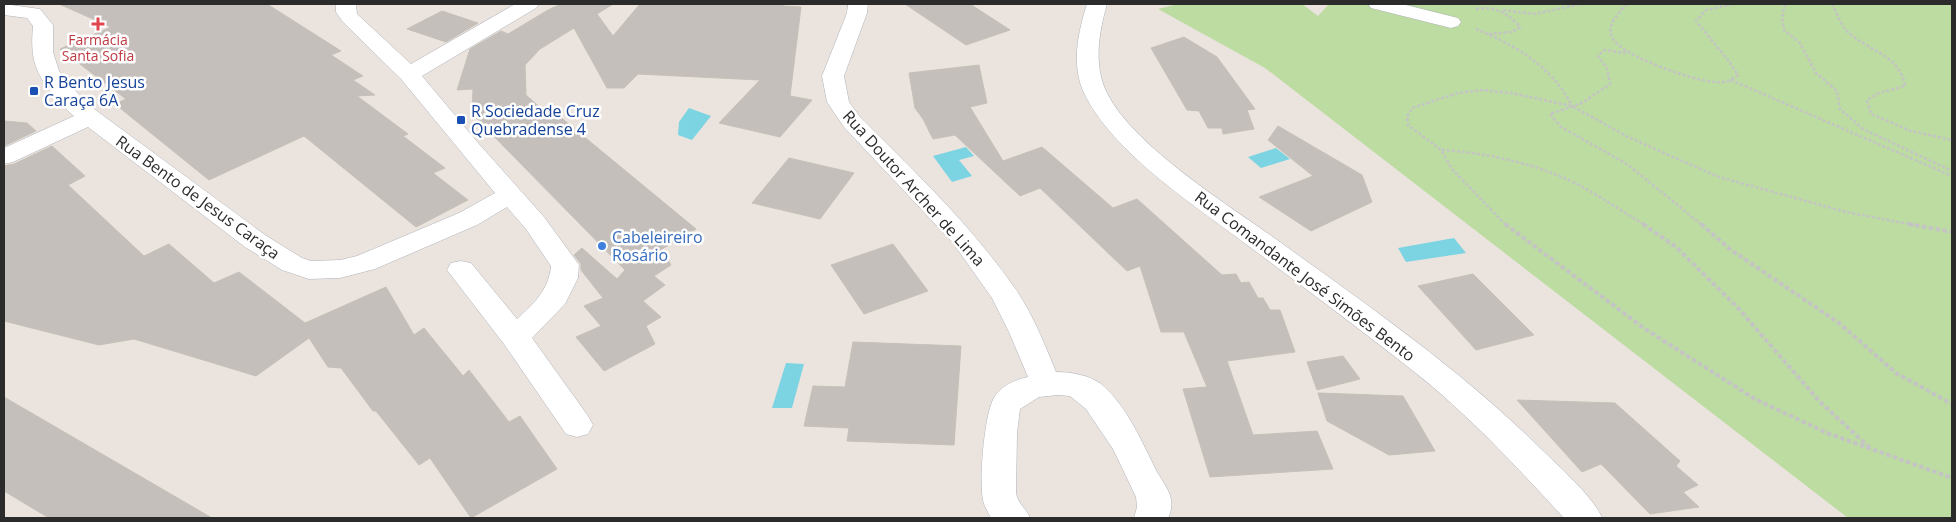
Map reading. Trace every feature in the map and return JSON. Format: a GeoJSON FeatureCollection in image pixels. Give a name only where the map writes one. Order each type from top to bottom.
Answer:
{"type":"FeatureCollection","features":[{"type":"Feature","properties":{"kind":"street"},"geometry":{"type":"LineString","coordinates":[[346,4],[346,12],[350,18],[409,74],[535,223],[565,265],[564,278],[555,297],[515,337]]}},
{"type":"Feature","properties":{"kind":"street"},"geometry":{"type":"LineString","coordinates":[[409,74],[529,4]]}},
{"type":"Feature","properties":{"kind":"street","name":"Rua Comandante José Simões Bento"},"geometry":{"type":"LineString","coordinates":[[1097,4],[1087,51],[1088,70],[1096,92],[1113,119],[1134,141],[1180,182],[1377,328],[1466,397],[1546,475],[1585,518]]}},
{"type":"Feature","properties":{"kind":"street"},"geometry":{"type":"LineString","coordinates":[[1378,4],[1460,24]]}},
{"type":"Feature","properties":{"kind":"street","name":"Rua Doutor Archer de Lima"},"geometry":{"type":"LineString","coordinates":[[863,8],[844,43],[833,76],[838,102],[852,122],[916,186],[962,238],[1004,294],[1024,332],[1046,384]]}},
{"type":"Feature","properties":{"kind":"street","name":"Rua Bento de Jesus Caraça"},"geometry":{"type":"LineString","coordinates":[[4,9],[33,13],[43,25],[40,48],[43,64],[57,85],[78,108],[255,241],[292,264],[309,270],[340,269],[365,263],[468,219],[510,195]]}},
{"type":"Feature","properties":{"kind":"street"},"geometry":{"type":"LineString","coordinates":[[4,157],[90,117]]}},
{"type":"Feature","properties":{"kind":"street"},"geometry":{"type":"LineString","coordinates":[[461,270],[515,337],[577,425]]}},
{"type":"Feature","properties":{"kind":"street"},"geometry":{"type":"LineString","coordinates":[[1007,517],[1000,501],[999,483],[1006,405],[1017,394],[1030,387],[1046,384],[1071,384],[1088,391],[1102,406],[1132,453],[1154,499],[1151,518]]}},
{"type":"Feature","properties":{"kind":"path"},"geometry":{"type":"LineString","coordinates":[[1572,106],[1568,96],[1559,84],[1538,64],[1512,45],[1460,24],[1466,12],[1478,8],[1534,14],[1581,4]]}},
{"type":"Feature","properties":{"kind":"path"},"geometry":{"type":"LineString","coordinates":[[1626,53],[1619,48],[1612,37],[1611,23],[1627,4]]}},
{"type":"Feature","properties":{"kind":"path"},"geometry":{"type":"LineString","coordinates":[[1734,4],[1706,10],[1696,21],[1704,34],[1729,59],[1738,75],[1726,83],[1701,80],[1626,53],[1604,50],[1598,56],[1607,68],[1610,84],[1593,97],[1572,106],[1559,108],[1550,114],[1561,127],[1627,164],[1678,204],[1731,250],[1839,324],[1896,373],[1952,404]]}},
{"type":"Feature","properties":{"kind":"path"},"geometry":{"type":"LineString","coordinates":[[1786,4],[1782,18],[1784,30],[1800,43],[1816,73],[1837,91],[1840,109],[1863,129],[1952,171]]}},
{"type":"Feature","properties":{"kind":"path"},"geometry":{"type":"LineString","coordinates":[[1832,4],[1847,31],[1898,65],[1905,76],[1905,86],[1879,93],[1867,100],[1871,114],[1899,128],[1920,135],[1952,140]]}},
{"type":"Feature","properties":{"kind":"path"},"geometry":{"type":"LineString","coordinates":[[1488,34],[1512,32],[1520,26],[1511,15],[1496,9]]}},
{"type":"Feature","properties":{"kind":"path"},"geometry":{"type":"LineString","coordinates":[[1730,80],[1793,104],[1856,134],[1916,158],[1952,176]]}},
{"type":"Feature","properties":{"kind":"path"},"geometry":{"type":"LineString","coordinates":[[1952,232],[1846,212],[1719,177],[1628,137],[1572,106],[1512,93],[1482,90],[1458,93],[1412,108],[1407,117],[1408,126],[1441,150],[1452,169],[1511,230],[1645,329],[1756,399],[1827,433],[1952,478]]}},
{"type":"Feature","properties":{"kind":"path"},"geometry":{"type":"LineString","coordinates":[[1441,150],[1476,152],[1546,171],[1578,185],[1650,228],[1676,247],[1738,308],[1820,402],[1871,448]]}},
{"type":"Feature","properties":{"kind":"green space"},"geometry":{"type":"Polygon","coordinates":[[[1178,4],[1302,4],[1318,16],[1329,4],[1952,4],[1952,518],[1848,518],[1265,68],[1158,9],[1178,4]]]}},
{"type":"Feature","properties":{"kind":"water"},"geometry":{"type":"Polygon","coordinates":[[[689,108],[711,116],[692,140],[678,135],[679,122],[689,108]]]}},
{"type":"Feature","properties":{"kind":"water"},"geometry":{"type":"Polygon","coordinates":[[[966,147],[974,156],[959,160],[972,176],[952,182],[933,156],[966,147]]]}},
{"type":"Feature","properties":{"kind":"water"},"geometry":{"type":"Polygon","coordinates":[[[1276,148],[1290,159],[1261,168],[1248,157],[1276,148]]]}},
{"type":"Feature","properties":{"kind":"water"},"geometry":{"type":"Polygon","coordinates":[[[1454,238],[1466,253],[1406,262],[1398,248],[1454,238]]]}},
{"type":"Feature","properties":{"kind":"water"},"geometry":{"type":"Polygon","coordinates":[[[786,363],[804,364],[792,408],[772,408],[786,363]]]}},
{"type":"Feature","properties":{"kind":"building"},"geometry":{"type":"Polygon","coordinates":[[[59,4],[267,4],[341,51],[331,55],[363,76],[353,80],[375,95],[357,96],[408,134],[403,136],[445,168],[433,173],[468,200],[416,227],[304,136],[209,180],[115,104],[126,99],[60,49],[111,27],[59,4]]]}},
{"type":"Feature","properties":{"kind":"building"},"geometry":{"type":"Polygon","coordinates":[[[561,4],[613,4],[597,14],[613,36],[640,4],[783,4],[783,6],[801,7],[790,96],[812,100],[780,137],[719,123],[760,80],[638,74],[624,88],[607,88],[574,28],[540,49],[525,65],[526,95],[553,119],[559,116],[696,229],[662,249],[671,265],[654,276],[665,285],[643,301],[661,317],[646,326],[655,344],[604,371],[576,337],[601,326],[584,306],[603,298],[581,270],[581,264],[574,255],[582,248],[617,279],[625,270],[472,114],[473,89],[457,90],[470,49],[501,31],[508,34],[561,4]]]}},
{"type":"Feature","properties":{"kind":"building"},"geometry":{"type":"Polygon","coordinates":[[[905,4],[970,4],[1010,30],[966,45],[905,4]]]}},
{"type":"Feature","properties":{"kind":"building"},"geometry":{"type":"Polygon","coordinates":[[[442,11],[478,23],[446,42],[407,29],[442,11]]]}},
{"type":"Feature","properties":{"kind":"building"},"geometry":{"type":"Polygon","coordinates":[[[1184,37],[1217,57],[1255,109],[1247,110],[1254,129],[1223,134],[1222,128],[1208,128],[1199,111],[1187,110],[1151,48],[1184,37]]]}},
{"type":"Feature","properties":{"kind":"building"},"geometry":{"type":"Polygon","coordinates":[[[979,65],[987,103],[970,107],[1003,161],[1042,147],[1113,208],[1137,199],[1222,275],[1236,274],[1241,283],[1249,282],[1258,298],[1263,298],[1270,310],[1280,310],[1295,352],[1227,361],[1253,435],[1317,431],[1333,469],[1210,477],[1183,389],[1207,387],[1184,332],[1161,332],[1140,266],[1127,271],[1040,188],[1020,196],[955,135],[933,139],[915,108],[909,73],[979,65]]]}},
{"type":"Feature","properties":{"kind":"building"},"geometry":{"type":"Polygon","coordinates":[[[4,121],[27,123],[36,131],[4,146],[4,121]]]}},
{"type":"Feature","properties":{"kind":"building"},"geometry":{"type":"Polygon","coordinates":[[[1278,126],[1362,175],[1372,202],[1311,231],[1259,197],[1313,176],[1268,140],[1278,126]]]}},
{"type":"Feature","properties":{"kind":"building"},"geometry":{"type":"Polygon","coordinates":[[[52,146],[85,176],[68,185],[144,256],[169,244],[214,283],[239,272],[305,323],[386,287],[414,335],[424,328],[463,376],[469,370],[509,422],[520,416],[557,469],[471,518],[430,458],[419,465],[376,411],[373,411],[341,368],[328,367],[309,338],[256,376],[134,339],[99,345],[4,321],[4,166],[14,164],[52,146]]]}},
{"type":"Feature","properties":{"kind":"building"},"geometry":{"type":"Polygon","coordinates":[[[789,158],[854,173],[820,219],[752,203],[789,158]]]}},
{"type":"Feature","properties":{"kind":"building"},"geometry":{"type":"Polygon","coordinates":[[[893,244],[928,291],[864,314],[831,265],[893,244]]]}},
{"type":"Feature","properties":{"kind":"building"},"geometry":{"type":"Polygon","coordinates":[[[1473,274],[1534,335],[1476,350],[1418,286],[1473,274]]]}},
{"type":"Feature","properties":{"kind":"building"},"geometry":{"type":"Polygon","coordinates":[[[853,342],[961,346],[954,445],[847,441],[849,428],[804,426],[813,386],[845,387],[853,342]]]}},
{"type":"Feature","properties":{"kind":"building"},"geometry":{"type":"Polygon","coordinates":[[[1343,356],[1360,379],[1317,390],[1307,362],[1343,356]]]}},
{"type":"Feature","properties":{"kind":"building"},"geometry":{"type":"Polygon","coordinates":[[[1318,393],[1403,396],[1435,451],[1389,455],[1327,421],[1318,393]]]}},
{"type":"Feature","properties":{"kind":"building"},"geometry":{"type":"Polygon","coordinates":[[[4,397],[212,518],[49,518],[4,491],[4,397]]]}},
{"type":"Feature","properties":{"kind":"building"},"geometry":{"type":"Polygon","coordinates":[[[1517,400],[1615,403],[1680,461],[1676,466],[1698,485],[1683,492],[1699,507],[1650,514],[1601,464],[1582,472],[1517,400]]]}},
{"type":"Feature","properties":{"kind":"place","name":"Farmácia Santa Sofia"},"geometry":{"type":"Point","coordinates":[98,24]}},
{"type":"Feature","properties":{"kind":"place","name":"R Bento Jesus Caraça 6A"},"geometry":{"type":"Point","coordinates":[34,91]}},
{"type":"Feature","properties":{"kind":"place","name":"R Sociedade Cruz Quebradense 4"},"geometry":{"type":"Point","coordinates":[461,120]}},
{"type":"Feature","properties":{"kind":"place","name":"Cabeleireiro Rosário"},"geometry":{"type":"Point","coordinates":[602,246]}}]}
